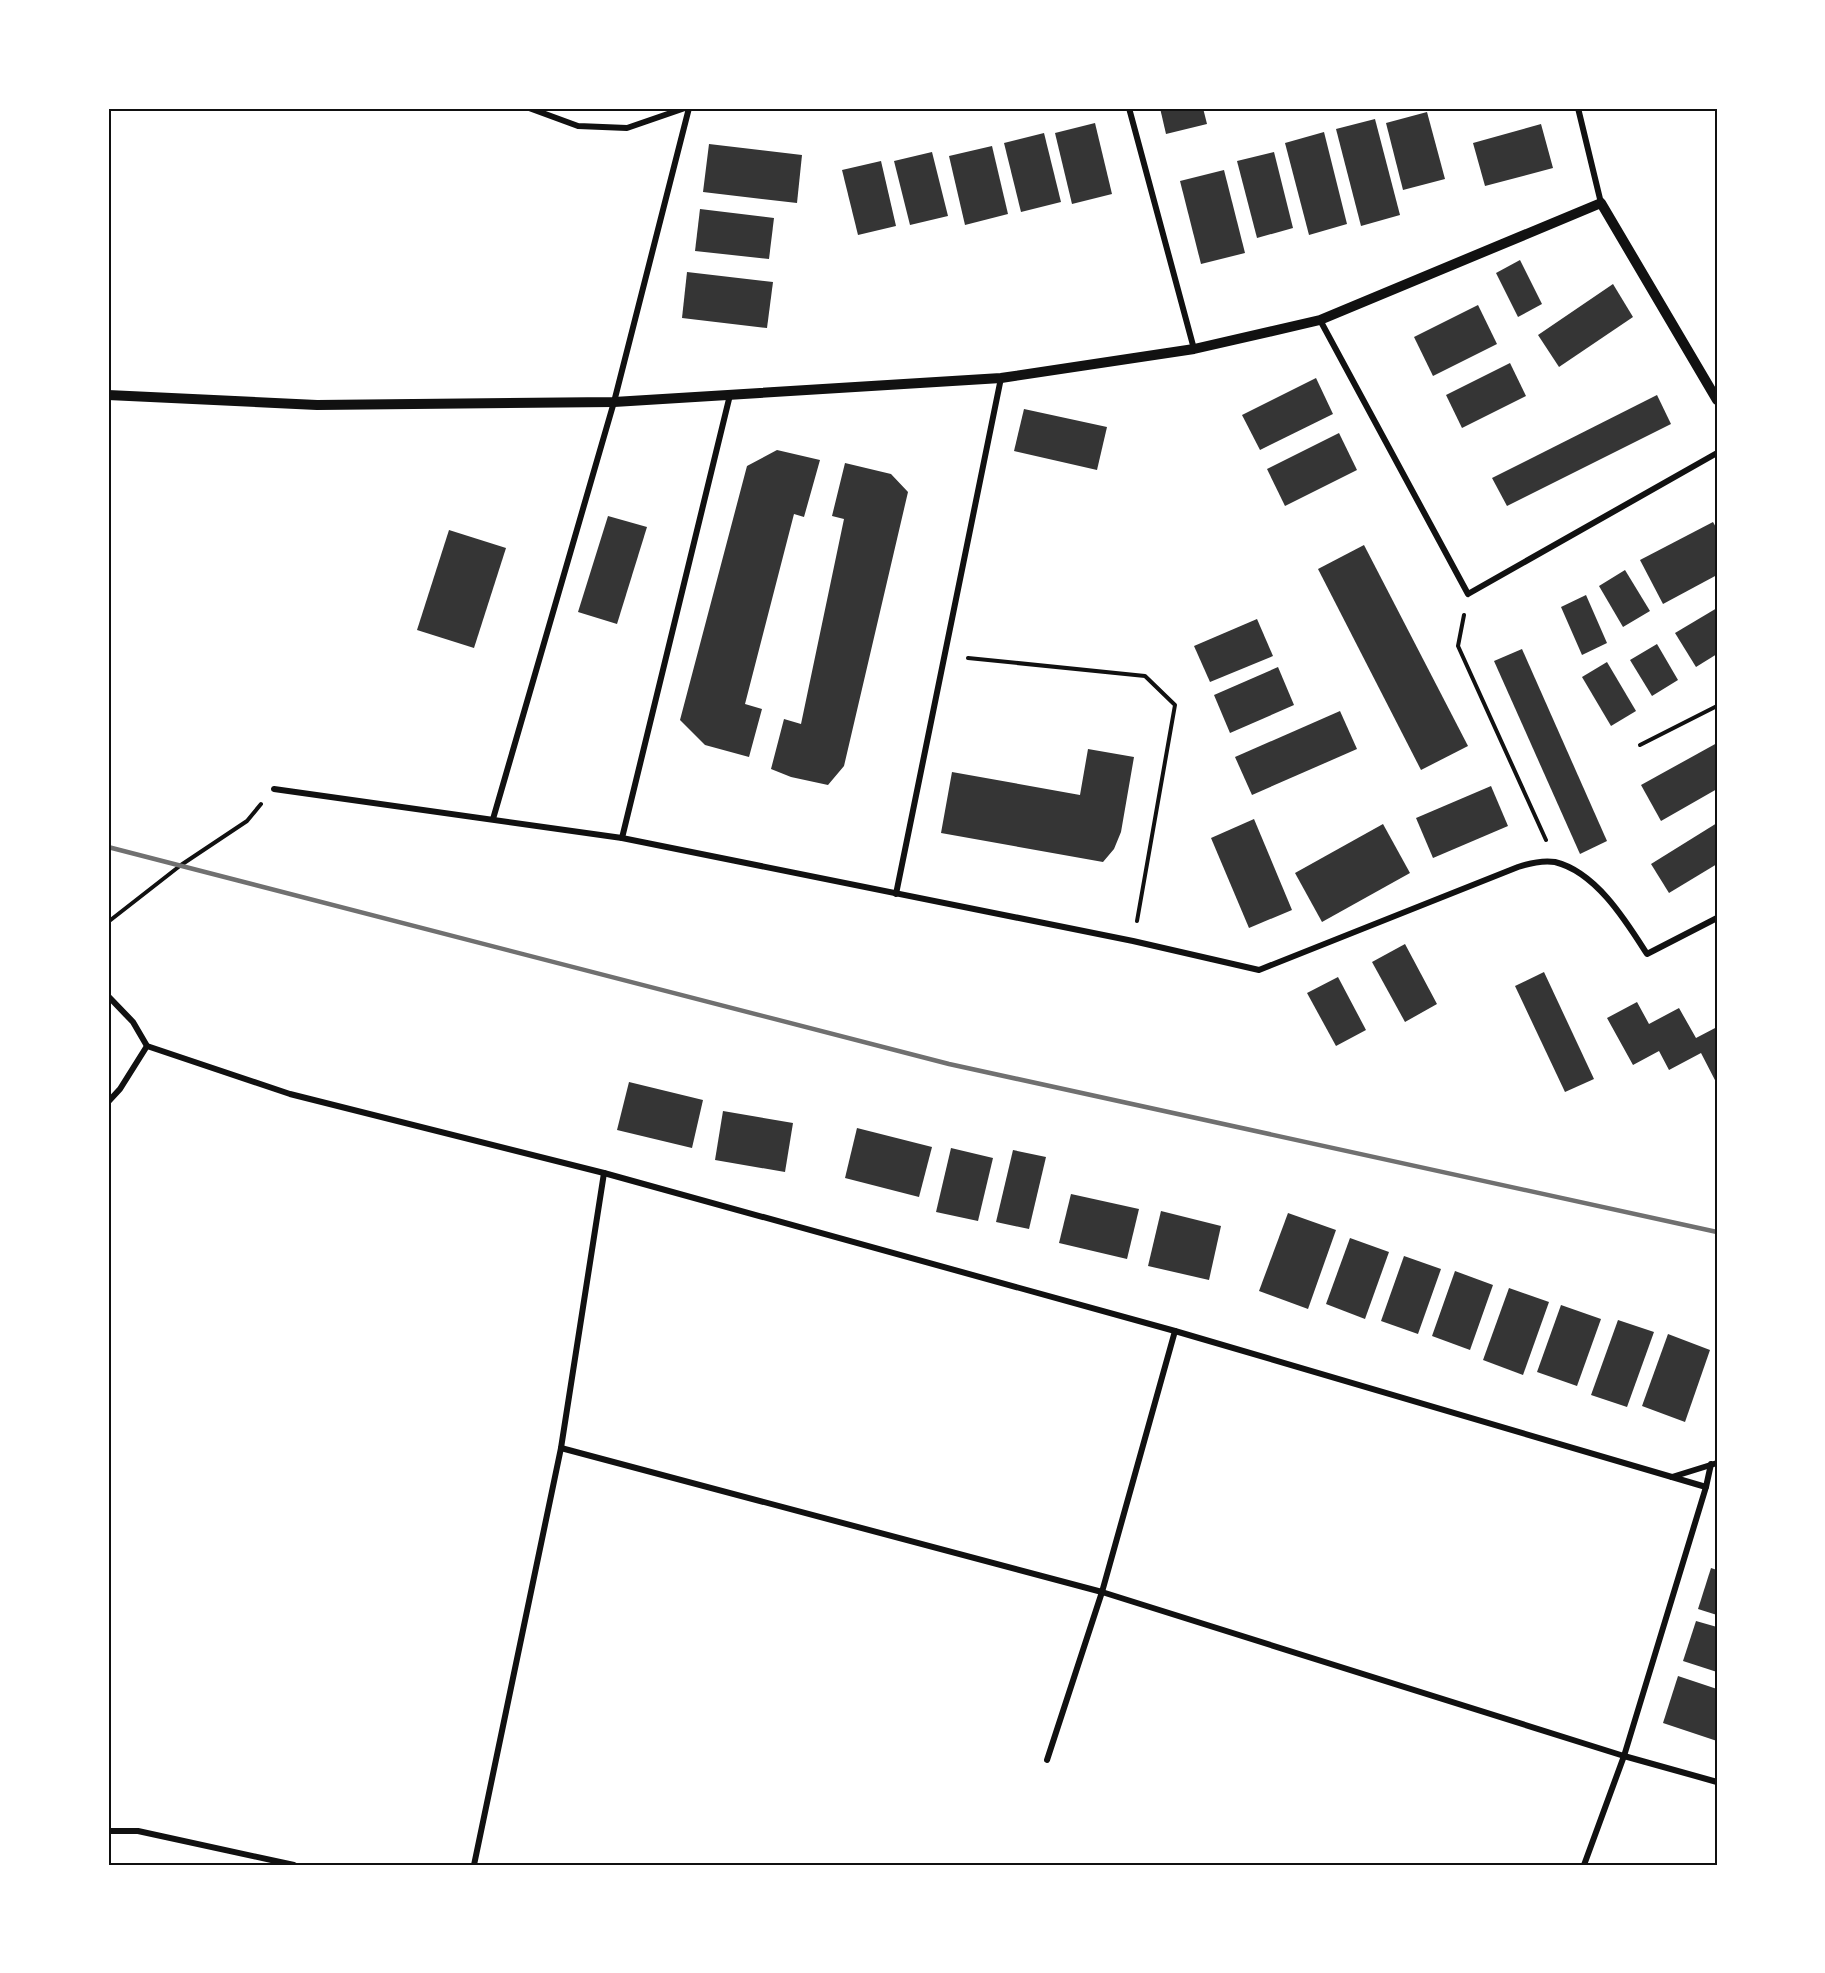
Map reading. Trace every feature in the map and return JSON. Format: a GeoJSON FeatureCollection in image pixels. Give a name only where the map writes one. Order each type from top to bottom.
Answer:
{"type":"FeatureCollection","features":[{"type":"Feature","properties":{"kind":"street"},"geometry":{"type":"LineString","coordinates":[[528,108],[578,126],[627,128],[687,108]]}},
{"type":"Feature","properties":{"kind":"street"},"geometry":{"type":"LineString","coordinates":[[493,819],[614,402],[687,108]]}},
{"type":"Feature","properties":{"kind":"street"},"geometry":{"type":"LineString","coordinates":[[1129,108],[1194,349]]}},
{"type":"Feature","properties":{"kind":"street"},"geometry":{"type":"LineString","coordinates":[[1578,108],[1601,203],[1717,400]]}},
{"type":"Feature","properties":{"kind":"street"},"geometry":{"type":"LineString","coordinates":[[108,395],[317,405],[614,402],[1001,378],[1194,349],[1320,320],[1601,203]]}},
{"type":"Feature","properties":{"kind":"street"},"geometry":{"type":"LineString","coordinates":[[1320,320],[1468,594],[1717,453]]}},
{"type":"Feature","properties":{"kind":"street"},"geometry":{"type":"LineString","coordinates":[[896,894],[1001,378]]}},
{"type":"Feature","properties":{"kind":"street"},"geometry":{"type":"LineString","coordinates":[[622,838],[730,395]]}},
{"type":"Feature","properties":{"kind":"street"},"geometry":{"type":"LineString","coordinates":[[274,789],[622,838],[1133,941],[1259,970],[1537,861],[1556,862],[1579,874],[1602,893],[1618,909],[1647,954],[1717,918]]}},
{"type":"Feature","properties":{"kind":"street"},"geometry":{"type":"LineString","coordinates":[[108,996],[133,1022],[147,1046],[290,1094],[604,1173],[1175,1331],[1706,1487]]}},
{"type":"Feature","properties":{"kind":"street"},"geometry":{"type":"LineString","coordinates":[[108,1102],[120,1089],[147,1046]]}},
{"type":"Feature","properties":{"kind":"street"},"geometry":{"type":"LineString","coordinates":[[474,1865],[561,1448],[604,1173]]}},
{"type":"Feature","properties":{"kind":"street"},"geometry":{"type":"LineString","coordinates":[[1047,1760],[1101,1592],[1175,1331]]}},
{"type":"Feature","properties":{"kind":"street"},"geometry":{"type":"LineString","coordinates":[[561,1448],[1101,1592],[1624,1756],[1717,1782]]}},
{"type":"Feature","properties":{"kind":"street"},"geometry":{"type":"LineString","coordinates":[[1672,1477],[1714,1463]]}},
{"type":"Feature","properties":{"kind":"street"},"geometry":{"type":"LineString","coordinates":[[1584,1865],[1624,1756],[1714,1463]]}},
{"type":"Feature","properties":{"kind":"street"},"geometry":{"type":"LineString","coordinates":[[108,1831],[138,1831],[294,1865]]}},
{"type":"Feature","properties":{"kind":"path"},"geometry":{"type":"LineString","coordinates":[[1468,594],[1458,646],[1556,862]]}},
{"type":"Feature","properties":{"kind":"path"},"geometry":{"type":"LineString","coordinates":[[946,655],[1144,676],[1175,705],[1133,941]]}},
{"type":"Feature","properties":{"kind":"path"},"geometry":{"type":"LineString","coordinates":[[1640,745],[1717,706]]}},
{"type":"Feature","properties":{"kind":"path"},"geometry":{"type":"LineString","coordinates":[[108,922],[181,865],[247,821],[274,789]]}},
{"type":"Feature","properties":{"kind":"building"},"geometry":{"type":"Polygon","coordinates":[[[1160,108],[1203,108],[1207,124],[1166,134],[1160,108]]]}},
{"type":"Feature","properties":{"kind":"building"},"geometry":{"type":"Polygon","coordinates":[[[1427,112],[1445,179],[1403,190],[1386,123],[1427,112]]]}},
{"type":"Feature","properties":{"kind":"building"},"geometry":{"type":"Polygon","coordinates":[[[1375,119],[1400,215],[1361,226],[1336,129],[1375,119]]]}},
{"type":"Feature","properties":{"kind":"building"},"geometry":{"type":"Polygon","coordinates":[[[1095,123],[1112,194],[1072,204],[1055,133],[1095,123]]]}},
{"type":"Feature","properties":{"kind":"building"},"geometry":{"type":"Polygon","coordinates":[[[1541,124],[1553,168],[1485,186],[1473,143],[1541,124]]]}},
{"type":"Feature","properties":{"kind":"building"},"geometry":{"type":"Polygon","coordinates":[[[1324,132],[1347,224],[1309,235],[1285,143],[1324,132]]]}},
{"type":"Feature","properties":{"kind":"building"},"geometry":{"type":"Polygon","coordinates":[[[1044,133],[1061,202],[1021,212],[1004,143],[1044,133]]]}},
{"type":"Feature","properties":{"kind":"building"},"geometry":{"type":"Polygon","coordinates":[[[709,144],[802,155],[797,203],[703,192],[709,144]]]}},
{"type":"Feature","properties":{"kind":"building"},"geometry":{"type":"Polygon","coordinates":[[[992,146],[1008,214],[965,225],[949,156],[992,146]]]}},
{"type":"Feature","properties":{"kind":"building"},"geometry":{"type":"Polygon","coordinates":[[[932,152],[948,216],[910,225],[894,161],[932,152]]]}},
{"type":"Feature","properties":{"kind":"building"},"geometry":{"type":"Polygon","coordinates":[[[1274,152],[1293,228],[1257,238],[1237,161],[1274,152]]]}},
{"type":"Feature","properties":{"kind":"building"},"geometry":{"type":"Polygon","coordinates":[[[881,161],[896,226],[858,235],[842,170],[881,161]]]}},
{"type":"Feature","properties":{"kind":"building"},"geometry":{"type":"Polygon","coordinates":[[[1224,170],[1245,253],[1201,264],[1180,181],[1224,170]]]}},
{"type":"Feature","properties":{"kind":"building"},"geometry":{"type":"Polygon","coordinates":[[[700,209],[774,218],[769,259],[695,251],[700,209]]]}},
{"type":"Feature","properties":{"kind":"building"},"geometry":{"type":"Polygon","coordinates":[[[1520,260],[1542,304],[1518,317],[1496,273],[1520,260]]]}},
{"type":"Feature","properties":{"kind":"building"},"geometry":{"type":"Polygon","coordinates":[[[687,272],[773,282],[767,328],[682,318],[687,272]]]}},
{"type":"Feature","properties":{"kind":"building"},"geometry":{"type":"Polygon","coordinates":[[[1613,284],[1633,317],[1559,367],[1538,335],[1613,284]]]}},
{"type":"Feature","properties":{"kind":"building"},"geometry":{"type":"Polygon","coordinates":[[[1478,305],[1497,344],[1433,376],[1414,337],[1478,305]]]}},
{"type":"Feature","properties":{"kind":"building"},"geometry":{"type":"Polygon","coordinates":[[[1510,363],[1526,396],[1462,428],[1446,395],[1510,363]]]}},
{"type":"Feature","properties":{"kind":"building"},"geometry":{"type":"Polygon","coordinates":[[[1316,378],[1333,414],[1260,450],[1242,415],[1316,378]]]}},
{"type":"Feature","properties":{"kind":"building"},"geometry":{"type":"Polygon","coordinates":[[[1657,395],[1671,424],[1507,506],[1492,478],[1657,395]]]}},
{"type":"Feature","properties":{"kind":"building"},"geometry":{"type":"Polygon","coordinates":[[[1024,409],[1107,427],[1097,470],[1014,451],[1024,409]]]}},
{"type":"Feature","properties":{"kind":"building"},"geometry":{"type":"Polygon","coordinates":[[[1339,433],[1357,470],[1285,506],[1267,469],[1339,433]]]}},
{"type":"Feature","properties":{"kind":"building"},"geometry":{"type":"Polygon","coordinates":[[[777,450],[820,460],[804,517],[794,514],[745,704],[762,709],[749,757],[705,745],[680,720],[747,466],[777,450]]]}},
{"type":"Feature","properties":{"kind":"building"},"geometry":{"type":"Polygon","coordinates":[[[845,463],[891,474],[908,492],[844,766],[828,785],[791,777],[771,769],[784,719],[801,724],[844,519],[832,516],[845,463]]]}},
{"type":"Feature","properties":{"kind":"building"},"geometry":{"type":"Polygon","coordinates":[[[608,516],[647,527],[617,624],[578,612],[608,516]]]}},
{"type":"Feature","properties":{"kind":"building"},"geometry":{"type":"Polygon","coordinates":[[[1713,522],[1717,529],[1717,575],[1663,604],[1640,560],[1713,522]]]}},
{"type":"Feature","properties":{"kind":"building"},"geometry":{"type":"Polygon","coordinates":[[[449,530],[506,548],[474,648],[417,630],[449,530]]]}},
{"type":"Feature","properties":{"kind":"building"},"geometry":{"type":"Polygon","coordinates":[[[1364,545],[1468,746],[1421,770],[1318,569],[1364,545]]]}},
{"type":"Feature","properties":{"kind":"building"},"geometry":{"type":"Polygon","coordinates":[[[1625,570],[1650,611],[1623,627],[1599,586],[1625,570]]]}},
{"type":"Feature","properties":{"kind":"building"},"geometry":{"type":"Polygon","coordinates":[[[1586,595],[1607,643],[1582,655],[1561,607],[1586,595]]]}},
{"type":"Feature","properties":{"kind":"building"},"geometry":{"type":"Polygon","coordinates":[[[1717,608],[1717,654],[1696,667],[1675,633],[1717,608]]]}},
{"type":"Feature","properties":{"kind":"building"},"geometry":{"type":"Polygon","coordinates":[[[1257,619],[1273,656],[1210,682],[1194,646],[1257,619]]]}},
{"type":"Feature","properties":{"kind":"building"},"geometry":{"type":"Polygon","coordinates":[[[1657,644],[1678,680],[1652,696],[1630,660],[1657,644]]]}},
{"type":"Feature","properties":{"kind":"building"},"geometry":{"type":"Polygon","coordinates":[[[1522,649],[1607,841],[1580,854],[1494,661],[1522,649]]]}},
{"type":"Feature","properties":{"kind":"building"},"geometry":{"type":"Polygon","coordinates":[[[1607,662],[1636,711],[1611,726],[1582,677],[1607,662]]]}},
{"type":"Feature","properties":{"kind":"building"},"geometry":{"type":"Polygon","coordinates":[[[1278,667],[1294,705],[1230,733],[1214,695],[1278,667]]]}},
{"type":"Feature","properties":{"kind":"building"},"geometry":{"type":"Polygon","coordinates":[[[1340,711],[1357,749],[1252,795],[1235,757],[1340,711]]]}},
{"type":"Feature","properties":{"kind":"building"},"geometry":{"type":"Polygon","coordinates":[[[1717,743],[1717,789],[1661,821],[1641,785],[1717,743]]]}},
{"type":"Feature","properties":{"kind":"building"},"geometry":{"type":"Polygon","coordinates":[[[1088,749],[1134,757],[1121,832],[1114,849],[1103,862],[941,833],[952,772],[1080,795],[1088,749]]]}},
{"type":"Feature","properties":{"kind":"building"},"geometry":{"type":"Polygon","coordinates":[[[1491,786],[1508,826],[1433,858],[1416,818],[1491,786]]]}},
{"type":"Feature","properties":{"kind":"building"},"geometry":{"type":"Polygon","coordinates":[[[1254,819],[1292,910],[1249,928],[1211,838],[1254,819]]]}},
{"type":"Feature","properties":{"kind":"building"},"geometry":{"type":"Polygon","coordinates":[[[1717,823],[1717,864],[1669,893],[1651,864],[1717,823]]]}},
{"type":"Feature","properties":{"kind":"building"},"geometry":{"type":"Polygon","coordinates":[[[1383,824],[1410,873],[1322,922],[1295,873],[1383,824]]]}},
{"type":"Feature","properties":{"kind":"building"},"geometry":{"type":"Polygon","coordinates":[[[1405,944],[1437,1004],[1405,1022],[1372,962],[1405,944]]]}},
{"type":"Feature","properties":{"kind":"building"},"geometry":{"type":"Polygon","coordinates":[[[1544,972],[1594,1079],[1565,1092],[1515,986],[1544,972]]]}},
{"type":"Feature","properties":{"kind":"building"},"geometry":{"type":"Polygon","coordinates":[[[1338,977],[1366,1030],[1336,1046],[1307,993],[1338,977]]]}},
{"type":"Feature","properties":{"kind":"building"},"geometry":{"type":"Polygon","coordinates":[[[1637,1002],[1649,1024],[1679,1008],[1696,1038],[1717,1027],[1717,1084],[1701,1053],[1669,1070],[1659,1051],[1633,1065],[1607,1018],[1637,1002]]]}},
{"type":"Feature","properties":{"kind":"building"},"geometry":{"type":"Polygon","coordinates":[[[629,1082],[703,1100],[692,1148],[617,1130],[629,1082]]]}},
{"type":"Feature","properties":{"kind":"building"},"geometry":{"type":"Polygon","coordinates":[[[723,1111],[793,1123],[785,1172],[715,1160],[723,1111]]]}},
{"type":"Feature","properties":{"kind":"building"},"geometry":{"type":"Polygon","coordinates":[[[857,1128],[932,1147],[919,1197],[845,1178],[857,1128]]]}},
{"type":"Feature","properties":{"kind":"building"},"geometry":{"type":"Polygon","coordinates":[[[951,1148],[993,1158],[978,1221],[936,1212],[951,1148]]]}},
{"type":"Feature","properties":{"kind":"building"},"geometry":{"type":"Polygon","coordinates":[[[1013,1150],[1046,1157],[1029,1229],[996,1222],[1013,1150]]]}},
{"type":"Feature","properties":{"kind":"building"},"geometry":{"type":"Polygon","coordinates":[[[1071,1194],[1139,1209],[1127,1259],[1059,1243],[1071,1194]]]}},
{"type":"Feature","properties":{"kind":"building"},"geometry":{"type":"Polygon","coordinates":[[[1161,1211],[1221,1226],[1209,1280],[1148,1266],[1161,1211]]]}},
{"type":"Feature","properties":{"kind":"building"},"geometry":{"type":"Polygon","coordinates":[[[1288,1213],[1336,1230],[1308,1309],[1259,1291],[1288,1213]]]}},
{"type":"Feature","properties":{"kind":"building"},"geometry":{"type":"Polygon","coordinates":[[[1350,1238],[1389,1252],[1365,1319],[1326,1304],[1350,1238]]]}},
{"type":"Feature","properties":{"kind":"building"},"geometry":{"type":"Polygon","coordinates":[[[1404,1256],[1441,1269],[1418,1334],[1381,1321],[1404,1256]]]}},
{"type":"Feature","properties":{"kind":"building"},"geometry":{"type":"Polygon","coordinates":[[[1455,1271],[1493,1285],[1470,1350],[1432,1336],[1455,1271]]]}},
{"type":"Feature","properties":{"kind":"building"},"geometry":{"type":"Polygon","coordinates":[[[1509,1288],[1549,1302],[1523,1375],[1483,1360],[1509,1288]]]}},
{"type":"Feature","properties":{"kind":"building"},"geometry":{"type":"Polygon","coordinates":[[[1561,1305],[1601,1319],[1577,1386],[1537,1372],[1561,1305]]]}},
{"type":"Feature","properties":{"kind":"building"},"geometry":{"type":"Polygon","coordinates":[[[1618,1320],[1654,1332],[1627,1407],[1591,1395],[1618,1320]]]}},
{"type":"Feature","properties":{"kind":"building"},"geometry":{"type":"Polygon","coordinates":[[[1668,1334],[1710,1350],[1685,1422],[1642,1406],[1668,1334]]]}},
{"type":"Feature","properties":{"kind":"building"},"geometry":{"type":"Polygon","coordinates":[[[1711,1568],[1717,1570],[1717,1615],[1698,1609],[1711,1568]]]}},
{"type":"Feature","properties":{"kind":"building"},"geometry":{"type":"Polygon","coordinates":[[[1696,1621],[1717,1627],[1717,1672],[1683,1661],[1696,1621]]]}},
{"type":"Feature","properties":{"kind":"building"},"geometry":{"type":"Polygon","coordinates":[[[1678,1676],[1717,1689],[1717,1741],[1663,1723],[1678,1676]]]}},
{"type":"Feature","properties":{"kind":"railway"},"geometry":{"type":"LineString","coordinates":[[108,847],[949,1064],[1717,1232]]}}]}
